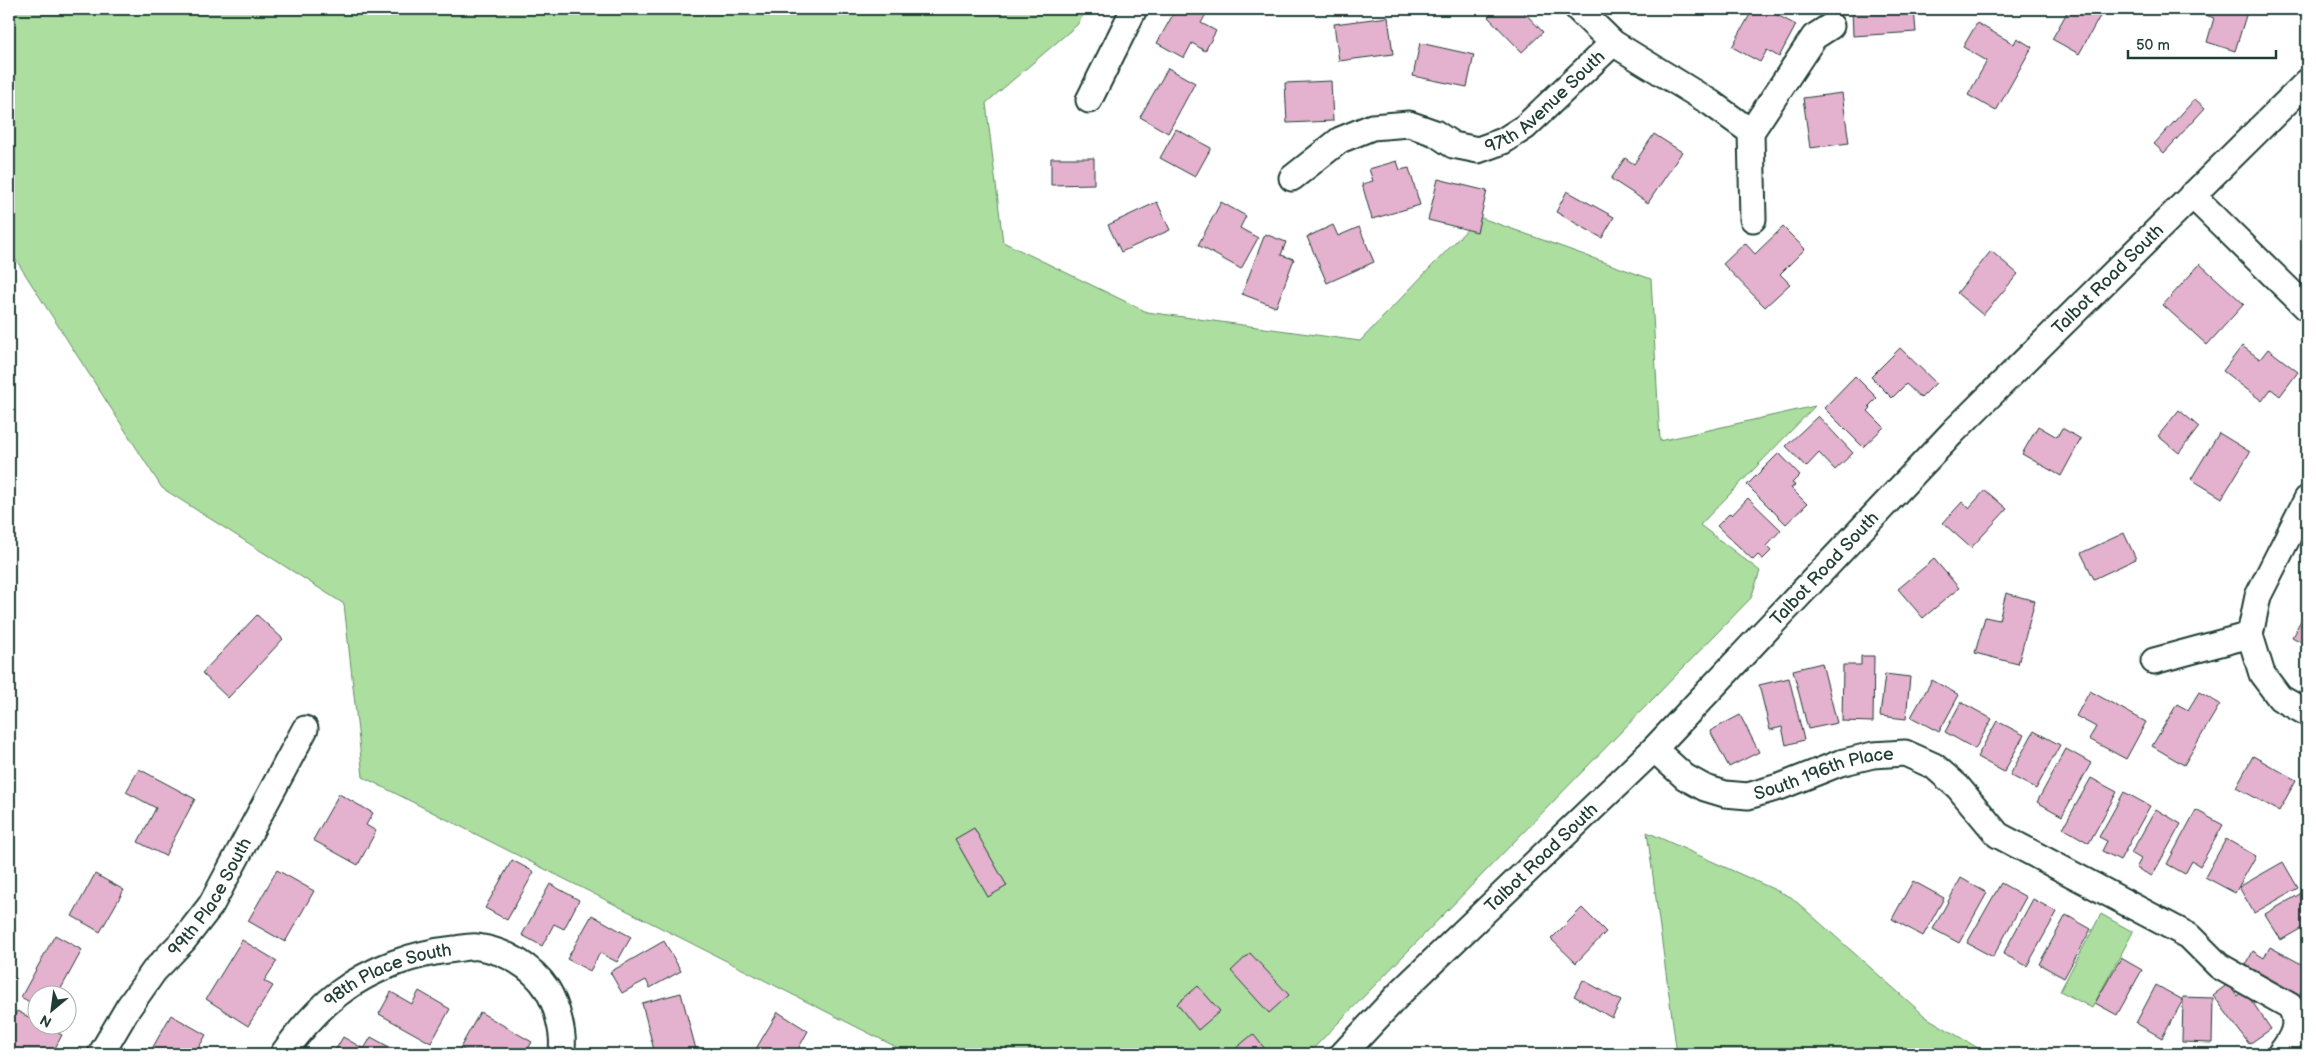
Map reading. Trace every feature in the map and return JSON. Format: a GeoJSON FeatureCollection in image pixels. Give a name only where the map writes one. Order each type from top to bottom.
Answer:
{"type":"FeatureCollection","features":[{"type":"Feature","properties":{"kind":"street"},"geometry":{"type":"LineString","coordinates":[[1089,100],[1134,9]]}},
{"type":"Feature","properties":{"kind":"street","name":"97th Avenue South"},"geometry":{"type":"LineString","coordinates":[[1292,178],[1340,140],[1372,127],[1409,124],[1435,133],[1453,145],[1478,150],[1503,141],[1525,127],[1613,43],[1578,9]]}},
{"type":"Feature","properties":{"kind":"street"},"geometry":{"type":"LineString","coordinates":[[1753,219],[1751,132],[1814,37],[1831,26]]}},
{"type":"Feature","properties":{"kind":"street"},"geometry":{"type":"LineString","coordinates":[[1613,43],[1711,103],[1751,132]]}},
{"type":"Feature","properties":{"kind":"street","name":"Talbot Road South"},"geometry":{"type":"LineString","coordinates":[[1343,1054],[1402,991],[1654,749],[1954,431],[2307,82]]}},
{"type":"Feature","properties":{"kind":"street"},"geometry":{"type":"LineString","coordinates":[[2192,195],[2307,308]]}},
{"type":"Feature","properties":{"kind":"street"},"geometry":{"type":"LineString","coordinates":[[2307,499],[2258,596],[2250,635],[2262,674],[2280,698],[2307,713]]}},
{"type":"Feature","properties":{"kind":"street"},"geometry":{"type":"LineString","coordinates":[[2154,661],[2250,635]]}},
{"type":"Feature","properties":{"kind":"street","name":"99th Place South"},"geometry":{"type":"LineString","coordinates":[[101,1054],[128,1008],[154,971],[183,941],[211,905],[305,729]]}},
{"type":"Feature","properties":{"kind":"street","name":"South 196th Place"},"geometry":{"type":"LineString","coordinates":[[1654,749],[1685,777],[1705,788],[1725,794],[1748,796],[1782,786],[1840,763],[1873,755],[1905,754],[1934,766],[1958,787],[1998,835],[2189,936],[2219,966],[2290,1006],[2295,1014],[2294,1032],[2280,1054]]}},
{"type":"Feature","properties":{"kind":"street","name":"98th Place South"},"geometry":{"type":"LineString","coordinates":[[283,1054],[301,1028],[340,992],[379,970],[408,957],[477,946],[516,959],[540,979],[553,998],[560,1026],[561,1054]]}},
{"type":"Feature","properties":{"kind":"green space"},"geometry":{"type":"Polygon","coordinates":[[[9,9],[1087,9],[1077,25],[986,103],[1003,242],[1147,312],[1360,341],[1479,217],[1651,279],[1660,441],[1815,406],[1700,525],[1760,571],[1751,598],[1308,1054],[910,1054],[363,777],[344,604],[162,488],[9,249],[9,9]]]}},
{"type":"Feature","properties":{"kind":"green space"},"geometry":{"type":"Polygon","coordinates":[[[1647,832],[1791,897],[1926,1017],[1988,1054],[1677,1054],[1647,832]]]}},
{"type":"Feature","properties":{"kind":"green space"},"geometry":{"type":"Polygon","coordinates":[[[2101,914],[2133,932],[2092,1008],[2060,991],[2101,914]]]}},
{"type":"Feature","properties":{"kind":"building"},"geometry":{"type":"Polygon","coordinates":[[[1176,9],[1209,9],[1201,23],[1216,31],[1205,51],[1192,43],[1184,58],[1157,43],[1176,9]]]}},
{"type":"Feature","properties":{"kind":"building"},"geometry":{"type":"Polygon","coordinates":[[[1496,9],[1521,9],[1543,32],[1522,52],[1488,17],[1496,9]]]}},
{"type":"Feature","properties":{"kind":"building"},"geometry":{"type":"Polygon","coordinates":[[[1753,9],[1766,9],[1796,25],[1779,57],[1767,50],[1760,62],[1732,47],[1753,9]]]}},
{"type":"Feature","properties":{"kind":"building"},"geometry":{"type":"Polygon","coordinates":[[[1852,9],[1914,9],[1916,32],[1853,36],[1852,9]]]}},
{"type":"Feature","properties":{"kind":"building"},"geometry":{"type":"Polygon","coordinates":[[[2069,9],[2104,9],[2079,54],[2052,39],[2069,9]]]}},
{"type":"Feature","properties":{"kind":"building"},"geometry":{"type":"Polygon","coordinates":[[[2198,9],[2248,9],[2235,51],[2207,42],[2214,18],[2197,12],[2198,9]]]}},
{"type":"Feature","properties":{"kind":"building"},"geometry":{"type":"Polygon","coordinates":[[[1388,17],[1393,54],[1339,61],[1334,24],[1388,17]]]}},
{"type":"Feature","properties":{"kind":"building"},"geometry":{"type":"Polygon","coordinates":[[[1977,23],[2014,44],[2017,38],[2032,47],[1996,111],[1968,95],[1987,61],[1963,47],[1977,23]]]}},
{"type":"Feature","properties":{"kind":"building"},"geometry":{"type":"Polygon","coordinates":[[[1420,43],[1474,55],[1467,87],[1413,76],[1420,43]]]}},
{"type":"Feature","properties":{"kind":"building"},"geometry":{"type":"Polygon","coordinates":[[[1168,68],[1195,83],[1168,133],[1140,117],[1168,68]]]}},
{"type":"Feature","properties":{"kind":"building"},"geometry":{"type":"Polygon","coordinates":[[[1331,81],[1333,121],[1287,123],[1285,83],[1331,81]]]}},
{"type":"Feature","properties":{"kind":"building"},"geometry":{"type":"Polygon","coordinates":[[[1842,93],[1849,143],[1810,148],[1803,98],[1842,93]]]}},
{"type":"Feature","properties":{"kind":"building"},"geometry":{"type":"Polygon","coordinates":[[[2195,99],[2205,108],[2164,153],[2154,144],[2195,99]]]}},
{"type":"Feature","properties":{"kind":"building"},"geometry":{"type":"Polygon","coordinates":[[[1176,129],[1211,148],[1195,177],[1160,158],[1176,129]]]}},
{"type":"Feature","properties":{"kind":"building"},"geometry":{"type":"Polygon","coordinates":[[[1654,134],[1682,152],[1648,203],[1611,179],[1625,158],[1634,164],[1654,134]]]}},
{"type":"Feature","properties":{"kind":"building"},"geometry":{"type":"Polygon","coordinates":[[[1051,158],[1094,158],[1094,184],[1051,185],[1051,158]]]}},
{"type":"Feature","properties":{"kind":"building"},"geometry":{"type":"Polygon","coordinates":[[[1397,161],[1400,170],[1409,168],[1420,205],[1372,219],[1362,184],[1373,181],[1369,169],[1397,161]]]}},
{"type":"Feature","properties":{"kind":"building"},"geometry":{"type":"Polygon","coordinates":[[[1438,179],[1487,191],[1477,232],[1428,220],[1438,179]]]}},
{"type":"Feature","properties":{"kind":"building"},"geometry":{"type":"Polygon","coordinates":[[[1567,191],[1614,217],[1602,238],[1556,212],[1567,191]]]}},
{"type":"Feature","properties":{"kind":"building"},"geometry":{"type":"Polygon","coordinates":[[[1157,202],[1170,230],[1121,252],[1108,225],[1157,202]]]}},
{"type":"Feature","properties":{"kind":"building"},"geometry":{"type":"Polygon","coordinates":[[[1221,202],[1246,216],[1240,228],[1258,238],[1241,269],[1198,245],[1221,202]]]}},
{"type":"Feature","properties":{"kind":"building"},"geometry":{"type":"Polygon","coordinates":[[[1333,225],[1338,236],[1359,227],[1374,262],[1327,283],[1307,237],[1333,225]]]}},
{"type":"Feature","properties":{"kind":"building"},"geometry":{"type":"Polygon","coordinates":[[[1783,227],[1805,249],[1780,274],[1790,284],[1765,307],[1723,264],[1745,243],[1755,254],[1783,227]]]}},
{"type":"Feature","properties":{"kind":"building"},"geometry":{"type":"Polygon","coordinates":[[[1265,234],[1286,242],[1281,255],[1294,259],[1276,307],[1242,294],[1265,234]]]}},
{"type":"Feature","properties":{"kind":"building"},"geometry":{"type":"Polygon","coordinates":[[[1991,251],[2018,274],[1983,315],[1957,293],[1991,251]]]}},
{"type":"Feature","properties":{"kind":"building"},"geometry":{"type":"Polygon","coordinates":[[[2200,264],[2244,304],[2207,345],[2163,305],[2200,264]]]}},
{"type":"Feature","properties":{"kind":"building"},"geometry":{"type":"Polygon","coordinates":[[[2242,346],[2260,359],[2268,349],[2298,372],[2280,396],[2271,389],[2262,401],[2223,371],[2242,346]]]}},
{"type":"Feature","properties":{"kind":"building"},"geometry":{"type":"Polygon","coordinates":[[[1900,348],[1936,383],[1921,398],[1906,384],[1892,398],[1871,377],[1900,348]]]}},
{"type":"Feature","properties":{"kind":"building"},"geometry":{"type":"Polygon","coordinates":[[[1855,376],[1877,398],[1869,406],[1871,408],[1868,411],[1884,427],[1863,447],[1824,408],[1855,376]]]}},
{"type":"Feature","properties":{"kind":"building"},"geometry":{"type":"Polygon","coordinates":[[[2179,410],[2199,427],[2179,453],[2158,436],[2179,410]]]}},
{"type":"Feature","properties":{"kind":"building"},"geometry":{"type":"Polygon","coordinates":[[[1818,416],[1853,453],[1835,470],[1819,453],[1806,467],[1786,446],[1818,416]]]}},
{"type":"Feature","properties":{"kind":"building"},"geometry":{"type":"Polygon","coordinates":[[[2038,426],[2057,437],[2062,428],[2081,439],[2061,476],[2022,454],[2038,426]]]}},
{"type":"Feature","properties":{"kind":"building"},"geometry":{"type":"Polygon","coordinates":[[[2219,433],[2250,452],[2222,498],[2191,479],[2219,433]]]}},
{"type":"Feature","properties":{"kind":"building"},"geometry":{"type":"Polygon","coordinates":[[[1779,453],[1800,475],[1792,483],[1795,485],[1791,488],[1807,504],[1786,524],[1747,485],[1779,453]]]}},
{"type":"Feature","properties":{"kind":"building"},"geometry":{"type":"Polygon","coordinates":[[[1985,490],[2007,509],[1971,548],[1943,523],[1962,502],[1969,508],[1985,490]]]}},
{"type":"Feature","properties":{"kind":"building"},"geometry":{"type":"Polygon","coordinates":[[[1748,498],[1781,530],[1766,546],[1771,551],[1763,559],[1758,555],[1753,560],[1717,526],[1730,513],[1732,515],[1748,498]]]}},
{"type":"Feature","properties":{"kind":"building"},"geometry":{"type":"Polygon","coordinates":[[[2124,533],[2136,559],[2094,579],[2081,553],[2124,533]]]}},
{"type":"Feature","properties":{"kind":"building"},"geometry":{"type":"Polygon","coordinates":[[[1934,559],[1959,588],[1923,618],[1898,589],[1934,559]]]}},
{"type":"Feature","properties":{"kind":"building"},"geometry":{"type":"Polygon","coordinates":[[[2006,593],[2035,601],[2018,664],[1975,653],[1985,617],[1999,620],[2006,593]]]}},
{"type":"Feature","properties":{"kind":"building"},"geometry":{"type":"Polygon","coordinates":[[[2307,609],[2307,645],[2292,637],[2307,609]]]}},
{"type":"Feature","properties":{"kind":"building"},"geometry":{"type":"Polygon","coordinates":[[[257,615],[283,639],[228,698],[202,673],[257,615]]]}},
{"type":"Feature","properties":{"kind":"building"},"geometry":{"type":"Polygon","coordinates":[[[1861,656],[1874,656],[1873,722],[1842,721],[1843,665],[1861,665],[1861,656]]]}},
{"type":"Feature","properties":{"kind":"building"},"geometry":{"type":"Polygon","coordinates":[[[1822,663],[1837,723],[1808,729],[1793,670],[1822,663]]]}},
{"type":"Feature","properties":{"kind":"building"},"geometry":{"type":"Polygon","coordinates":[[[1885,674],[1910,677],[1906,719],[1880,716],[1885,674]]]}},
{"type":"Feature","properties":{"kind":"building"},"geometry":{"type":"Polygon","coordinates":[[[1789,678],[1804,740],[1786,745],[1782,727],[1770,730],[1759,685],[1789,678]]]}},
{"type":"Feature","properties":{"kind":"building"},"geometry":{"type":"Polygon","coordinates":[[[1932,680],[1959,695],[1939,732],[1911,717],[1932,680]]]}},
{"type":"Feature","properties":{"kind":"building"},"geometry":{"type":"Polygon","coordinates":[[[2090,691],[2146,722],[2126,759],[2089,739],[2096,727],[2076,716],[2090,691]]]}},
{"type":"Feature","properties":{"kind":"building"},"geometry":{"type":"Polygon","coordinates":[[[2199,692],[2220,704],[2184,765],[2152,746],[2177,704],[2188,710],[2199,692]]]}},
{"type":"Feature","properties":{"kind":"building"},"geometry":{"type":"Polygon","coordinates":[[[1961,702],[1992,719],[1975,749],[1945,732],[1961,702]]]}},
{"type":"Feature","properties":{"kind":"building"},"geometry":{"type":"Polygon","coordinates":[[[1740,715],[1759,752],[1729,767],[1710,731],[1740,715]]]}},
{"type":"Feature","properties":{"kind":"building"},"geometry":{"type":"Polygon","coordinates":[[[1997,721],[2024,735],[2004,772],[1977,757],[1997,721]]]}},
{"type":"Feature","properties":{"kind":"building"},"geometry":{"type":"Polygon","coordinates":[[[2034,731],[2060,745],[2036,789],[2010,775],[2034,731]]]}},
{"type":"Feature","properties":{"kind":"building"},"geometry":{"type":"Polygon","coordinates":[[[2066,749],[2091,763],[2062,816],[2037,802],[2066,749]]]}},
{"type":"Feature","properties":{"kind":"building"},"geometry":{"type":"Polygon","coordinates":[[[2253,756],[2296,780],[2279,811],[2236,787],[2253,756]]]}},
{"type":"Feature","properties":{"kind":"building"},"geometry":{"type":"Polygon","coordinates":[[[139,769],[195,799],[165,856],[138,842],[156,808],[126,792],[139,769]]]}},
{"type":"Feature","properties":{"kind":"building"},"geometry":{"type":"Polygon","coordinates":[[[2091,778],[2117,792],[2089,843],[2063,828],[2091,778]]]}},
{"type":"Feature","properties":{"kind":"building"},"geometry":{"type":"Polygon","coordinates":[[[2124,792],[2150,806],[2120,860],[2102,851],[2107,841],[2099,837],[2124,792]]]}},
{"type":"Feature","properties":{"kind":"building"},"geometry":{"type":"Polygon","coordinates":[[[339,794],[373,813],[366,825],[376,831],[358,865],[313,840],[339,794]]]}},
{"type":"Feature","properties":{"kind":"building"},"geometry":{"type":"Polygon","coordinates":[[[2156,809],[2181,824],[2152,876],[2136,868],[2141,859],[2131,853],[2156,809]]]}},
{"type":"Feature","properties":{"kind":"building"},"geometry":{"type":"Polygon","coordinates":[[[2196,810],[2223,825],[2200,866],[2192,861],[2185,874],[2167,864],[2196,810]]]}},
{"type":"Feature","properties":{"kind":"building"},"geometry":{"type":"Polygon","coordinates":[[[974,828],[1007,886],[988,897],[955,839],[974,828]]]}},
{"type":"Feature","properties":{"kind":"building"},"geometry":{"type":"Polygon","coordinates":[[[2226,839],[2256,856],[2235,893],[2205,877],[2226,839]]]}},
{"type":"Feature","properties":{"kind":"building"},"geometry":{"type":"Polygon","coordinates":[[[512,860],[534,872],[507,920],[485,908],[512,860]]]}},
{"type":"Feature","properties":{"kind":"building"},"geometry":{"type":"Polygon","coordinates":[[[2283,862],[2298,888],[2254,913],[2239,887],[2283,862]]]}},
{"type":"Feature","properties":{"kind":"building"},"geometry":{"type":"Polygon","coordinates":[[[277,870],[314,891],[285,942],[248,921],[277,870]]]}},
{"type":"Feature","properties":{"kind":"building"},"geometry":{"type":"Polygon","coordinates":[[[95,874],[124,890],[100,932],[72,916],[95,874]]]}},
{"type":"Feature","properties":{"kind":"building"},"geometry":{"type":"Polygon","coordinates":[[[1961,878],[1987,893],[1959,943],[1933,929],[1961,878]]]}},
{"type":"Feature","properties":{"kind":"building"},"geometry":{"type":"Polygon","coordinates":[[[1913,881],[1944,898],[1923,936],[1892,919],[1913,881]]]}},
{"type":"Feature","properties":{"kind":"building"},"geometry":{"type":"Polygon","coordinates":[[[2001,883],[2026,897],[1993,957],[1967,943],[2001,883]]]}},
{"type":"Feature","properties":{"kind":"building"},"geometry":{"type":"Polygon","coordinates":[[[550,884],[579,900],[564,929],[554,924],[542,946],[522,935],[550,884]]]}},
{"type":"Feature","properties":{"kind":"building"},"geometry":{"type":"Polygon","coordinates":[[[2307,890],[2307,925],[2281,940],[2265,914],[2307,890]]]}},
{"type":"Feature","properties":{"kind":"building"},"geometry":{"type":"Polygon","coordinates":[[[2033,899],[2057,912],[2027,966],[2003,954],[2033,899]]]}},
{"type":"Feature","properties":{"kind":"building"},"geometry":{"type":"Polygon","coordinates":[[[1582,908],[1606,932],[1576,963],[1551,939],[1582,908]]]}},
{"type":"Feature","properties":{"kind":"building"},"geometry":{"type":"Polygon","coordinates":[[[592,915],[631,937],[617,962],[600,953],[590,971],[567,959],[592,915]]]}},
{"type":"Feature","properties":{"kind":"building"},"geometry":{"type":"Polygon","coordinates":[[[2066,915],[2091,929],[2064,978],[2039,964],[2066,915]]]}},
{"type":"Feature","properties":{"kind":"building"},"geometry":{"type":"Polygon","coordinates":[[[55,935],[82,950],[62,986],[28,986],[28,1001],[21,997],[55,935]]]}},
{"type":"Feature","properties":{"kind":"building"},"geometry":{"type":"Polygon","coordinates":[[[242,940],[277,961],[264,981],[273,986],[248,1026],[206,999],[242,940]]]}},
{"type":"Feature","properties":{"kind":"building"},"geometry":{"type":"Polygon","coordinates":[[[664,941],[681,971],[650,988],[646,980],[622,993],[610,972],[664,941]]]}},
{"type":"Feature","properties":{"kind":"building"},"geometry":{"type":"Polygon","coordinates":[[[2270,947],[2307,967],[2307,982],[2299,997],[2245,967],[2253,951],[2264,958],[2270,947]]]}},
{"type":"Feature","properties":{"kind":"building"},"geometry":{"type":"Polygon","coordinates":[[[1250,953],[1289,995],[1269,1013],[1231,971],[1250,953]]]}},
{"type":"Feature","properties":{"kind":"building"},"geometry":{"type":"Polygon","coordinates":[[[2121,958],[2142,970],[2117,1015],[2095,1003],[2121,958]]]}},
{"type":"Feature","properties":{"kind":"building"},"geometry":{"type":"Polygon","coordinates":[[[1583,980],[1621,1001],[1612,1018],[1574,996],[1583,980]]]}},
{"type":"Feature","properties":{"kind":"building"},"geometry":{"type":"Polygon","coordinates":[[[2228,984],[2237,996],[2244,990],[2271,1029],[2249,1044],[2213,995],[2228,984]]]}},
{"type":"Feature","properties":{"kind":"building"},"geometry":{"type":"Polygon","coordinates":[[[2156,985],[2183,1000],[2162,1038],[2136,1023],[2156,985]]]}},
{"type":"Feature","properties":{"kind":"building"},"geometry":{"type":"Polygon","coordinates":[[[1198,986],[1220,1011],[1198,1030],[1177,1004],[1198,986]]]}},
{"type":"Feature","properties":{"kind":"building"},"geometry":{"type":"Polygon","coordinates":[[[419,991],[450,1009],[431,1043],[379,1014],[391,992],[412,1004],[419,991]]]}},
{"type":"Feature","properties":{"kind":"building"},"geometry":{"type":"Polygon","coordinates":[[[681,993],[697,1053],[655,1054],[642,1003],[681,993]]]}},
{"type":"Feature","properties":{"kind":"building"},"geometry":{"type":"Polygon","coordinates":[[[2183,997],[2213,998],[2212,1043],[2182,1042],[2183,997]]]}},
{"type":"Feature","properties":{"kind":"building"},"geometry":{"type":"Polygon","coordinates":[[[17,1011],[28,1017],[28,1036],[61,1036],[52,1054],[9,1054],[9,1026],[17,1011]]]}},
{"type":"Feature","properties":{"kind":"building"},"geometry":{"type":"Polygon","coordinates":[[[480,1012],[532,1042],[525,1054],[471,1054],[460,1048],[480,1012]]]}},
{"type":"Feature","properties":{"kind":"building"},"geometry":{"type":"Polygon","coordinates":[[[778,1012],[808,1031],[797,1051],[802,1054],[757,1054],[754,1052],[778,1012]]]}},
{"type":"Feature","properties":{"kind":"building"},"geometry":{"type":"Polygon","coordinates":[[[171,1015],[206,1035],[195,1054],[149,1054],[171,1015]]]}},
{"type":"Feature","properties":{"kind":"building"},"geometry":{"type":"Polygon","coordinates":[[[1253,1034],[1269,1054],[1239,1054],[1235,1049],[1253,1034]]]}},
{"type":"Feature","properties":{"kind":"building"},"geometry":{"type":"Polygon","coordinates":[[[343,1037],[364,1049],[371,1037],[393,1049],[390,1054],[333,1054],[343,1037]]]}}]}
